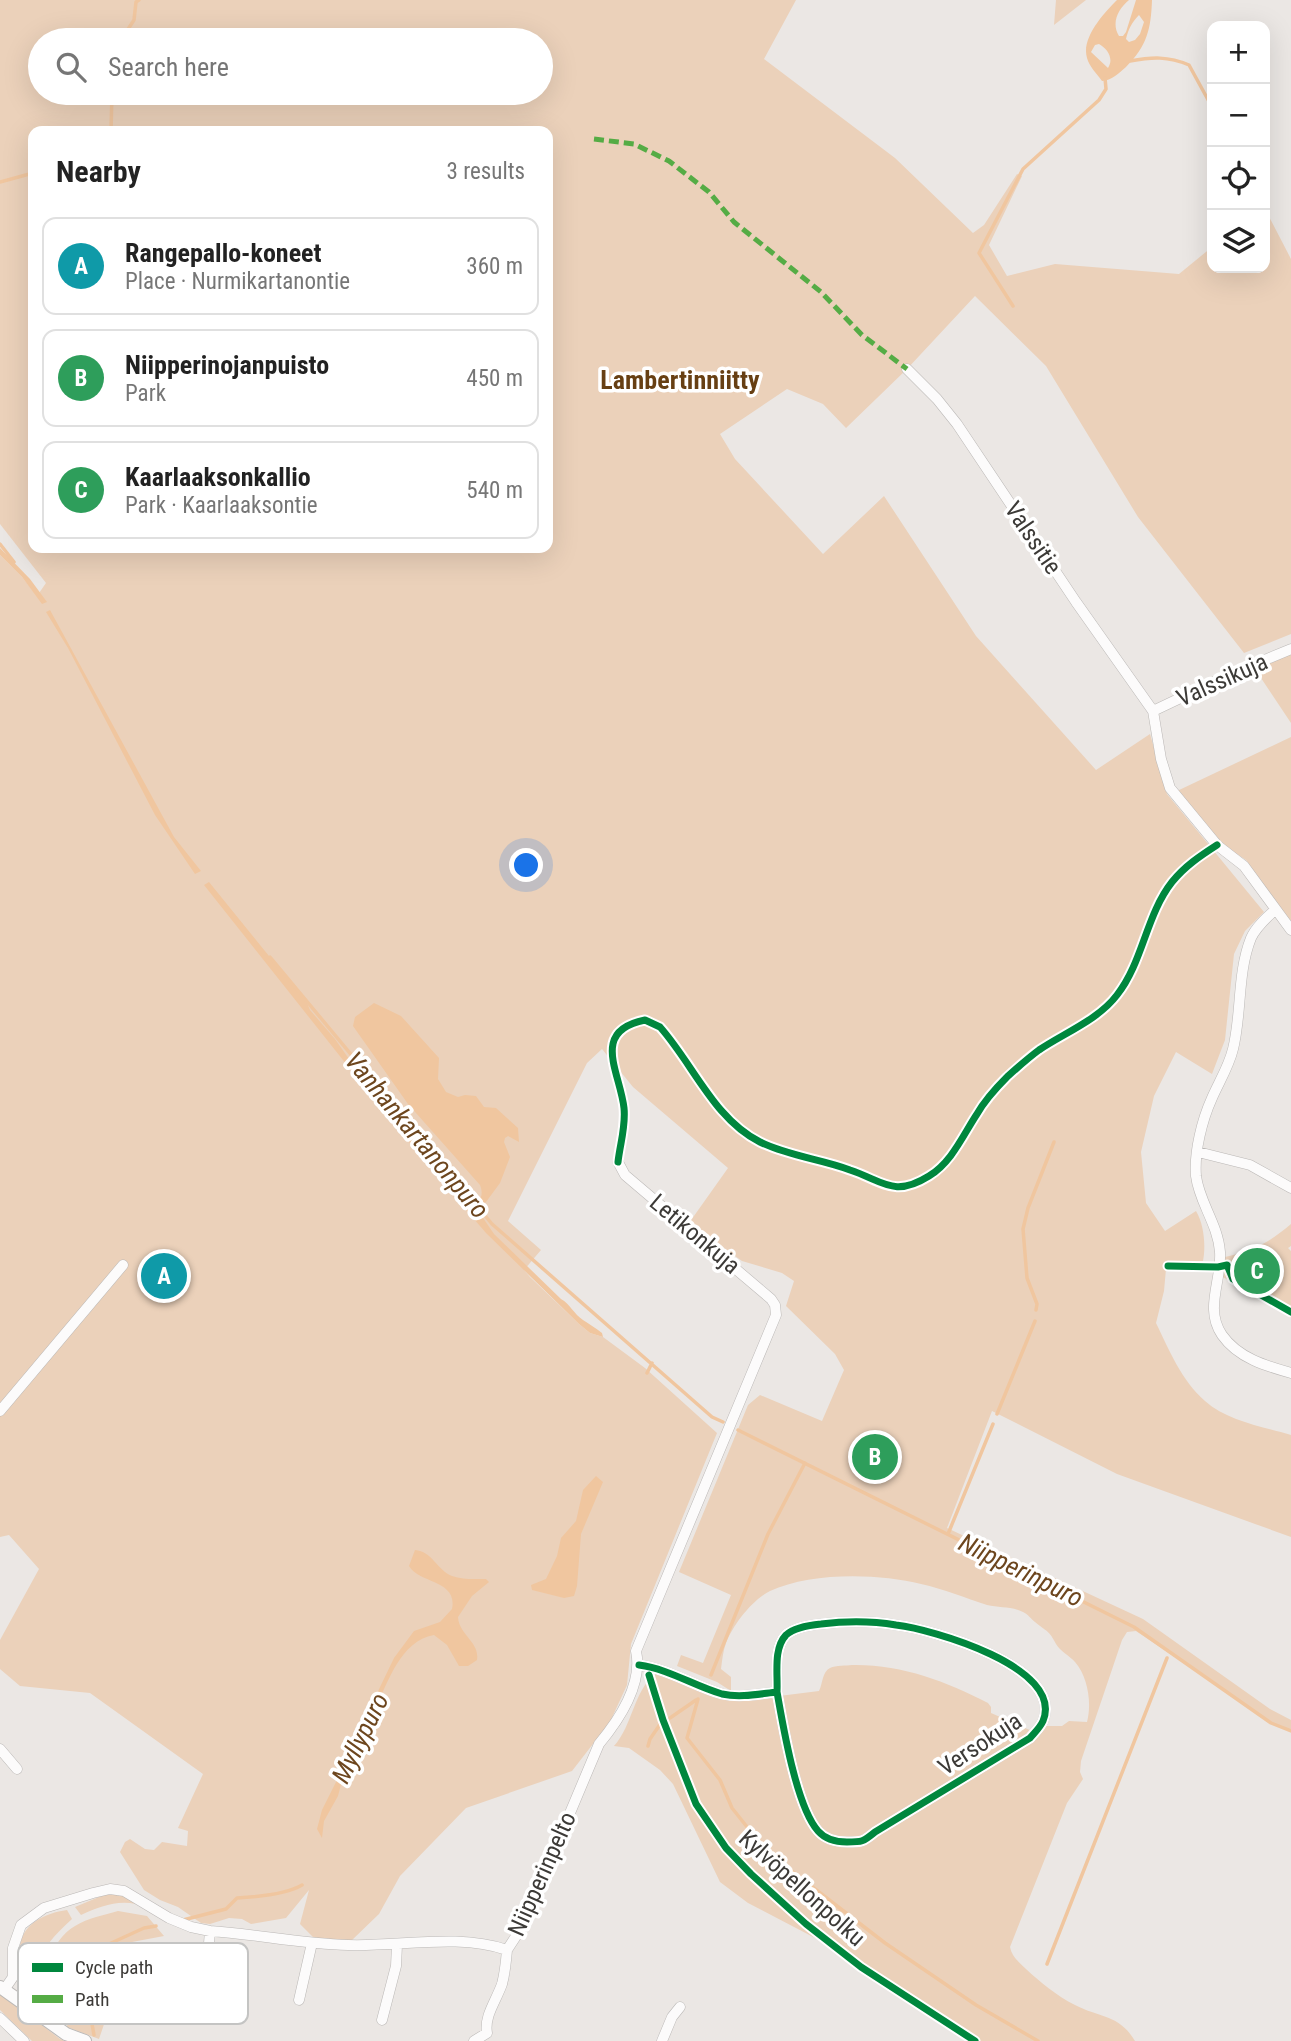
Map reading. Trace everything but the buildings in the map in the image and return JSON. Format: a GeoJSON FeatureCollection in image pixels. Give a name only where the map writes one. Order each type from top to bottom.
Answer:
{"type":"FeatureCollection","features":[{"type":"Feature","properties":{"kind":"street","name":"Valssitie"},"geometry":{"type":"LineString","coordinates":[[907,369],[957,424],[1076,602],[1153,711]]}},
{"type":"Feature","properties":{"kind":"street","name":"Valssikuja"},"geometry":{"type":"LineString","coordinates":[[1153,711],[1291,649]]}},
{"type":"Feature","properties":{"kind":"street"},"geometry":{"type":"LineString","coordinates":[[1153,711],[1161,758],[1170,788],[1217,845],[1244,866],[1291,930]]}},
{"type":"Feature","properties":{"kind":"street"},"geometry":{"type":"LineString","coordinates":[[1275,909],[1258,926],[1247,952],[1233,1052],[1211,1099],[1198,1152],[1196,1175],[1199,1190],[1216,1230],[1220,1255],[1213,1303],[1222,1335],[1243,1354],[1261,1365],[1291,1373]]}},
{"type":"Feature","properties":{"kind":"street"},"geometry":{"type":"LineString","coordinates":[[1198,1152],[1250,1165],[1291,1188]]}},
{"type":"Feature","properties":{"kind":"street","name":"Letikonkuja"},"geometry":{"type":"LineString","coordinates":[[618,1162],[625,1175],[775,1305]]}},
{"type":"Feature","properties":{"kind":"street"},"geometry":{"type":"LineString","coordinates":[[0,1411],[123,1265]]}},
{"type":"Feature","properties":{"kind":"street","name":"Niipperinpelto"},"geometry":{"type":"LineString","coordinates":[[2,1989],[13,1976],[13,1948],[21,1925],[44,1908],[110,1889],[124,1891],[169,1919],[209,1931],[253,1934],[312,1943],[397,1945],[458,1942],[489,1944],[507,1950],[522,1927],[599,1744],[616,1724],[637,1677],[639,1665],[636,1651],[776,1315],[775,1305]]}},
{"type":"Feature","properties":{"kind":"street","name":"Versokuja"},"geometry":{"type":"LineString","coordinates":[[872,1622],[934,1632],[992,1655],[1023,1673],[1036,1685],[1045,1713],[1043,1723],[1030,1738],[862,1842],[838,1842],[817,1830],[808,1814],[787,1745],[777,1692],[777,1655],[787,1634],[812,1625],[872,1622]]}},
{"type":"Feature","properties":{"kind":"street"},"geometry":{"type":"LineString","coordinates":[[639,1665],[657,1667],[725,1694],[748,1696],[777,1692]]}},
{"type":"Feature","properties":{"kind":"street"},"geometry":{"type":"LineString","coordinates":[[0,1749],[18,1769]]}},
{"type":"Feature","properties":{"kind":"street"},"geometry":{"type":"LineString","coordinates":[[208,1943],[209,1931]]}},
{"type":"Feature","properties":{"kind":"street"},"geometry":{"type":"LineString","coordinates":[[299,2000],[312,1943]]}},
{"type":"Feature","properties":{"kind":"street"},"geometry":{"type":"LineString","coordinates":[[382,2020],[396,1966],[397,1945]]}},
{"type":"Feature","properties":{"kind":"street"},"geometry":{"type":"LineString","coordinates":[[474,2041],[488,2037],[486,2022],[502,1984],[507,1950]]}},
{"type":"Feature","properties":{"kind":"street"},"geometry":{"type":"LineString","coordinates":[[2,1989],[18,2000]]}},
{"type":"Feature","properties":{"kind":"street"},"geometry":{"type":"LineString","coordinates":[[662,2041],[672,2017],[680,2007]]}},
{"type":"Feature","properties":{"kind":"street"},"geometry":{"type":"LineString","coordinates":[[0,2018],[24,2041]]}},
{"type":"Feature","properties":{"kind":"street"},"geometry":{"type":"LineString","coordinates":[[52,2024],[66,2034],[85,2041]]}},
{"type":"Feature","properties":{"kind":"shaded area"},"geometry":{"type":"Polygon","coordinates":[[[0,0],[796,0],[764,59],[895,158],[973,233],[984,225],[1017,174],[1022,176],[989,245],[1007,276],[1055,264],[1179,274],[1207,251],[1207,273],[1270,273],[1270,219],[1291,259],[1291,634],[1244,653],[1138,517],[1046,366],[975,296],[907,369],[846,428],[823,404],[787,389],[720,434],[735,459],[823,554],[884,496],[976,636],[1096,770],[1150,734],[1167,794],[1264,912],[1245,931],[1234,954],[1225,1040],[1212,1074],[1176,1052],[1154,1096],[1141,1152],[1146,1203],[1165,1231],[1196,1211],[1204,1235],[1203,1261],[1166,1269],[1156,1323],[1183,1375],[1205,1401],[1224,1414],[1291,1435],[1291,1537],[1117,1474],[992,1411],[947,1528],[1143,1619],[1270,1709],[1291,1720],[1291,1731],[1273,1723],[1136,1631],[1127,1632],[1122,1640],[1081,1761],[1080,1772],[1083,1779],[1067,1803],[1010,1947],[1018,1962],[1049,1989],[1075,2005],[1116,2021],[1135,2041],[980,2041],[861,1962],[748,1903],[720,1882],[673,1784],[660,1770],[629,1748],[614,1746],[642,1690],[655,1674],[664,1675],[716,1696],[763,1698],[819,1691],[825,1672],[832,1667],[888,1667],[922,1675],[956,1688],[988,1703],[991,1713],[1032,1731],[1044,1726],[1062,1726],[1069,1721],[1087,1722],[1089,1707],[1088,1690],[1079,1668],[1049,1634],[1025,1613],[987,1605],[930,1586],[865,1576],[804,1580],[770,1591],[757,1600],[733,1629],[723,1653],[721,1669],[731,1677],[731,1691],[717,1682],[677,1666],[681,1655],[703,1663],[731,1595],[679,1572],[748,1405],[760,1395],[822,1421],[844,1370],[835,1354],[786,1306],[794,1281],[782,1273],[742,1261],[689,1223],[728,1168],[633,1087],[602,1049],[587,1063],[508,1221],[541,1250],[524,1270],[530,1277],[579,1324],[590,1333],[603,1337],[645,1368],[717,1433],[631,1644],[627,1685],[610,1722],[572,1771],[466,1808],[400,1876],[379,1914],[351,1941],[314,1938],[300,1924],[309,1890],[286,1918],[251,1924],[242,1919],[229,1918],[210,1924],[201,1923],[178,1907],[144,1890],[120,1852],[125,1842],[130,1839],[145,1849],[154,1850],[162,1842],[187,1846],[188,1831],[178,1828],[203,1774],[90,1693],[20,1686],[0,1669],[0,1640],[39,1569],[9,1535],[0,1537],[0,555],[37,596],[46,583],[0,524],[0,0]]]}},
{"type":"Feature","properties":{"kind":"shaded area"},"geometry":{"type":"Polygon","coordinates":[[[1056,0],[1086,0],[1054,25],[1056,0]]]}},
{"type":"Feature","properties":{"kind":"shaded area"},"geometry":{"type":"Polygon","coordinates":[[[1291,654],[1291,723],[1255,669],[1291,654]]]}},
{"type":"Feature","properties":{"kind":"shaded area"},"geometry":{"type":"Polygon","coordinates":[[[1291,737],[1289,921],[1246,860],[1223,845],[1177,791],[1291,737]]]}},
{"type":"Feature","properties":{"kind":"shaded area"},"geometry":{"type":"Polygon","coordinates":[[[1291,1224],[1291,1246],[1288,1248],[1291,1251],[1291,1318],[1223,1277],[1225,1257],[1260,1245],[1291,1224]]]}},
{"type":"Feature","properties":{"kind":"shaded area"},"geometry":{"type":"Polygon","coordinates":[[[106,1894],[126,1896],[136,1904],[115,1904],[81,1915],[75,1907],[106,1894]]]}},
{"type":"Feature","properties":{"kind":"shaded area"},"geometry":{"type":"Polygon","coordinates":[[[67,1910],[72,1919],[50,1943],[20,1943],[27,1929],[50,1914],[67,1910]]]}},
{"type":"Feature","properties":{"kind":"shaded area"},"geometry":{"type":"Polygon","coordinates":[[[118,1911],[147,1916],[164,1936],[132,1943],[58,1943],[75,1926],[118,1911]]]}},
{"type":"Feature","properties":{"kind":"shaded area"},"geometry":{"type":"Polygon","coordinates":[[[0,1993],[18,2007],[18,2024],[40,2024],[65,2041],[32,2041],[0,2010],[0,1993]]]}},
{"type":"Feature","properties":{"kind":"shaded area"},"geometry":{"type":"Polygon","coordinates":[[[67,2024],[104,2024],[99,2039],[67,2027],[67,2024]]]}},
{"type":"Feature","properties":{"kind":"water"},"geometry":{"type":"Polygon","coordinates":[[[1117,0],[1129,0],[1119,12],[1116,21],[1119,36],[1126,32],[1136,0],[1152,0],[1149,28],[1139,52],[1126,67],[1102,81],[1089,64],[1087,42],[1100,19],[1117,0]],[[1139,15],[1128,32],[1126,39],[1129,42],[1140,34],[1144,22],[1139,15]],[[1099,44],[1095,45],[1091,52],[1108,68],[1109,54],[1099,44]]]}},
{"type":"Feature","properties":{"kind":"water"},"geometry":{"type":"Polygon","coordinates":[[[0,548],[30,579],[47,602],[42,604],[22,577],[0,555],[0,548]]]}},
{"type":"Feature","properties":{"kind":"water"},"geometry":{"type":"Polygon","coordinates":[[[50,610],[174,837],[201,871],[195,874],[155,815],[68,648],[46,612],[50,610]]]}},
{"type":"Feature","properties":{"kind":"water"},"geometry":{"type":"Polygon","coordinates":[[[209,882],[307,1003],[356,1069],[469,1204],[480,1198],[480,1185],[408,1104],[353,1026],[355,1017],[374,1003],[401,1016],[439,1058],[438,1079],[446,1092],[458,1097],[476,1096],[484,1107],[496,1108],[518,1128],[519,1142],[508,1136],[505,1138],[510,1157],[500,1183],[486,1202],[477,1209],[494,1234],[580,1318],[602,1333],[603,1337],[590,1333],[579,1324],[486,1233],[389,1118],[204,885],[209,882]]]}},
{"type":"Feature","properties":{"kind":"water"},"geometry":{"type":"Polygon","coordinates":[[[596,1476],[603,1482],[581,1534],[574,1596],[564,1598],[532,1590],[531,1585],[546,1579],[557,1556],[561,1538],[576,1521],[583,1490],[596,1476]]]}},
{"type":"Feature","properties":{"kind":"water"},"geometry":{"type":"Polygon","coordinates":[[[415,1550],[426,1554],[452,1576],[486,1579],[489,1582],[472,1596],[458,1617],[462,1629],[475,1648],[477,1660],[468,1666],[459,1666],[447,1645],[434,1635],[412,1645],[404,1654],[385,1687],[371,1725],[351,1763],[346,1765],[338,1796],[324,1821],[322,1838],[317,1829],[322,1810],[351,1747],[359,1739],[368,1712],[394,1658],[414,1631],[440,1622],[452,1609],[452,1600],[444,1587],[414,1572],[409,1566],[415,1550]]]}},
{"type":"Feature","properties":{"kind":"waterway"},"geometry":{"type":"LineString","coordinates":[[129,28],[134,20],[136,2],[139,0]]}},
{"type":"Feature","properties":{"kind":"waterway"},"geometry":{"type":"LineString","coordinates":[[1130,61],[1160,58],[1189,65],[1207,98]]}},
{"type":"Feature","properties":{"kind":"waterway"},"geometry":{"type":"LineString","coordinates":[[1013,306],[979,253],[1023,169],[1099,100],[1106,89],[1105,78]]}},
{"type":"Feature","properties":{"kind":"waterway"},"geometry":{"type":"LineString","coordinates":[[111,126],[112,105]]}},
{"type":"Feature","properties":{"kind":"waterway"},"geometry":{"type":"LineString","coordinates":[[0,182],[28,174]]}},
{"type":"Feature","properties":{"kind":"waterway","name":"Vanhankartanonpuro"},"geometry":{"type":"LineString","coordinates":[[0,544],[14,562]]}},
{"type":"Feature","properties":{"kind":"waterway","name":"Vanhankartanonpuro"},"geometry":{"type":"LineString","coordinates":[[270,957],[492,1224],[712,1417],[723,1422]]}},
{"type":"Feature","properties":{"kind":"waterway"},"geometry":{"type":"LineString","coordinates":[[1036,1310],[1037,1304],[1027,1278],[1023,1229],[1028,1208],[1054,1142]]}},
{"type":"Feature","properties":{"kind":"waterway"},"geometry":{"type":"LineString","coordinates":[[997,1414],[1035,1321]]}},
{"type":"Feature","properties":{"kind":"waterway","name":"Myllypuro"},"geometry":{"type":"LineString","coordinates":[[647,1373],[652,1363]]}},
{"type":"Feature","properties":{"kind":"waterway"},"geometry":{"type":"LineString","coordinates":[[948,1534],[993,1424]]}},
{"type":"Feature","properties":{"kind":"waterway","name":"Niipperinpuro"},"geometry":{"type":"LineString","coordinates":[[738,1430],[1134,1627],[1271,1723],[1291,1731]]}},
{"type":"Feature","properties":{"kind":"waterway"},"geometry":{"type":"LineString","coordinates":[[711,1675],[768,1534],[805,1463]]}},
{"type":"Feature","properties":{"kind":"waterway"},"geometry":{"type":"LineString","coordinates":[[1047,1964],[1167,1658]]}},
{"type":"Feature","properties":{"kind":"waterway"},"geometry":{"type":"LineString","coordinates":[[698,1699],[687,1738],[720,1780],[732,1808],[767,1852],[885,1943],[976,2005],[1038,2041]]}},
{"type":"Feature","properties":{"kind":"waterway"},"geometry":{"type":"LineString","coordinates":[[670,1718],[696,1700]]}},
{"type":"Feature","properties":{"kind":"waterway"},"geometry":{"type":"LineString","coordinates":[[648,1746],[661,1723]]}},
{"type":"Feature","properties":{"kind":"waterway","name":"Myllypuro"},"geometry":{"type":"LineString","coordinates":[[183,1920],[226,1909],[237,1898],[280,1893],[302,1885]]}},
{"type":"Feature","properties":{"kind":"waterway","name":"Myllypuro"},"geometry":{"type":"LineString","coordinates":[[111,1943],[144,1928],[156,1926]]}},
{"type":"Feature","properties":{"kind":"waterway","name":"Myllypuro"},"geometry":{"type":"LineString","coordinates":[[92,2024],[94,2035]]}},
{"type":"Feature","properties":{"kind":"marked path"},"geometry":{"type":"LineString","coordinates":[[594,139],[634,144],[669,161],[709,192],[734,222],[821,292],[862,335],[907,369]]}},
{"type":"Feature","properties":{"kind":"cycle path"},"geometry":{"type":"LineString","coordinates":[[618,1162],[624,1128],[624,1108],[614,1067],[613,1043],[618,1033],[628,1025],[645,1020],[660,1027],[730,1120],[760,1142],[782,1151],[839,1166],[889,1185],[897,1187],[917,1183],[944,1163],[984,1104],[1007,1077],[1039,1050],[1091,1019],[1117,995],[1133,968],[1163,895],[1187,866],[1217,845]]}},
{"type":"Feature","properties":{"kind":"cycle path"},"geometry":{"type":"LineString","coordinates":[[1168,1266],[1227,1265],[1233,1279],[1291,1312]]}},
{"type":"Feature","properties":{"kind":"cycle path"},"geometry":{"type":"LineString","coordinates":[[639,1665],[661,1670],[722,1694],[743,1696],[777,1692],[779,1647],[790,1632],[817,1624],[878,1623],[937,1634],[991,1654],[1015,1668],[1034,1684],[1044,1702],[1043,1721],[1030,1738],[865,1840],[843,1842],[831,1840],[821,1834],[810,1819],[797,1785],[777,1692]]}},
{"type":"Feature","properties":{"kind":"cycle path","name":"Kylvöpellonpolku"},"geometry":{"type":"LineString","coordinates":[[649,1675],[663,1720],[696,1804],[726,1848],[806,1924],[861,1967],[975,2041]]}},
{"type":"Feature","properties":{"kind":"place","name":"Kaarlaaksonkallio"},"geometry":{"type":"Point","coordinates":[1257,1271]}},
{"type":"Feature","properties":{"kind":"place","name":"Rangepallo-koneet"},"geometry":{"type":"Point","coordinates":[164,1276]}},
{"type":"Feature","properties":{"kind":"place","name":"Niipperinojanpuisto"},"geometry":{"type":"Point","coordinates":[875,1457]}},
{"type":"Feature","properties":{"kind":"district","name":"Lambertinniitty"},"geometry":{"type":"Point","coordinates":[680,380]}}]}
